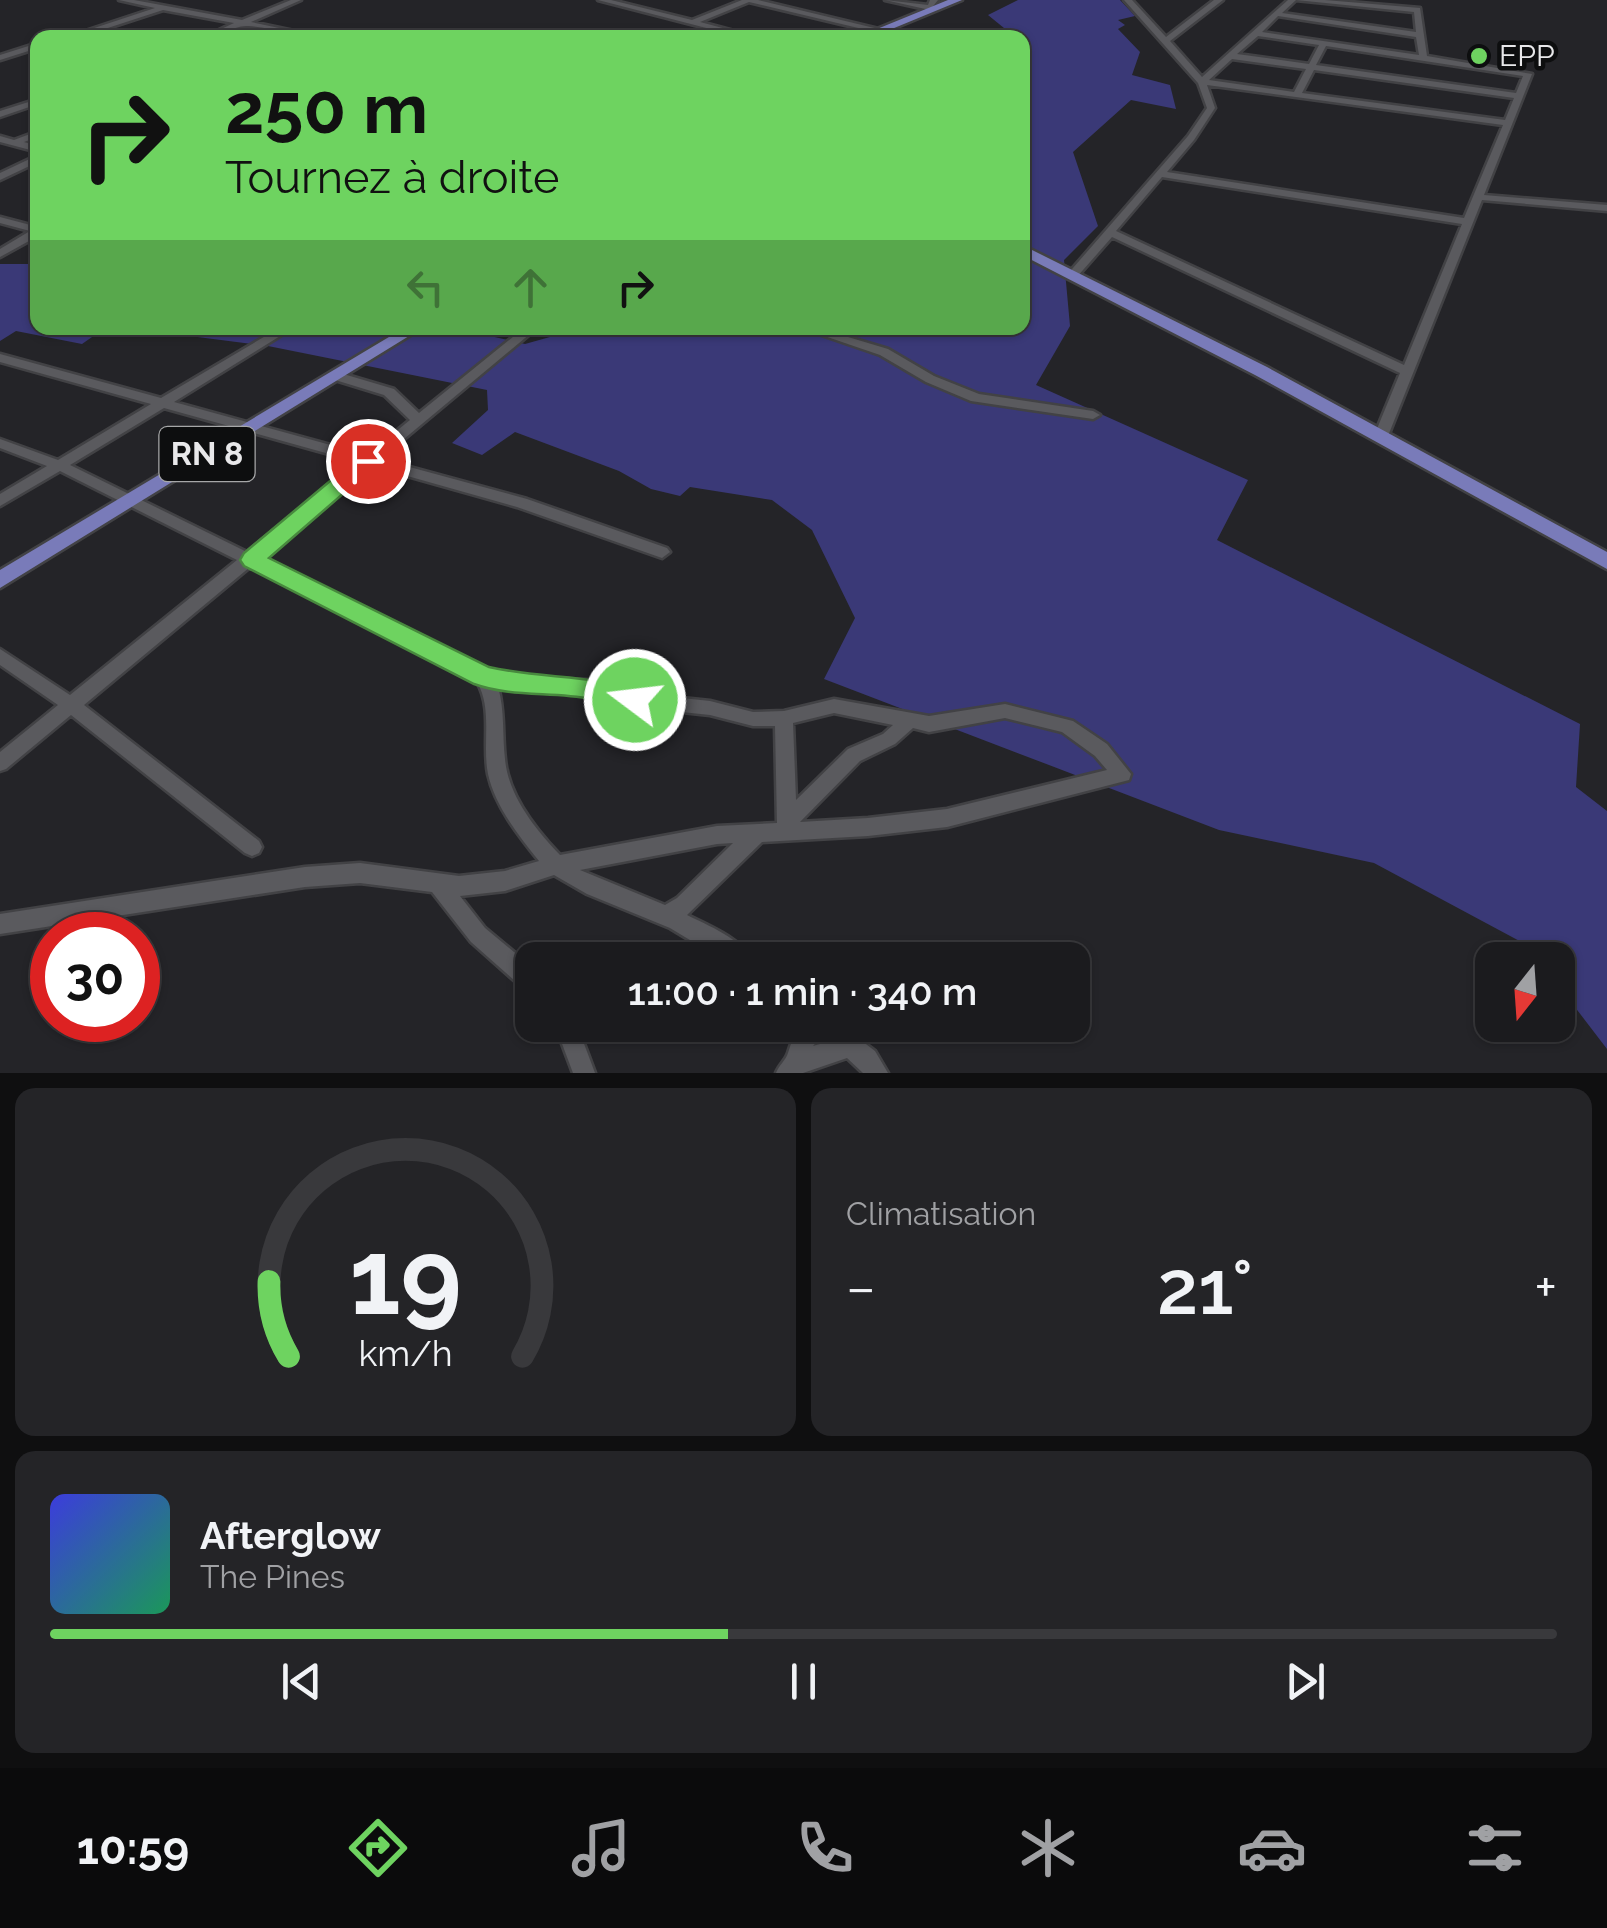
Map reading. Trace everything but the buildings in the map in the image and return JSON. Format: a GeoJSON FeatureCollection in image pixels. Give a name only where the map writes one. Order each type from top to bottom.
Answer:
{"type":"FeatureCollection","features":[{"type":"Feature","properties":{"kind":"main road"},"geometry":{"type":"LineString","coordinates":[[880,29],[932,4],[957,0]]}},
{"type":"Feature","properties":{"kind":"main road"},"geometry":{"type":"LineString","coordinates":[[1030,253],[1381,436],[1607,562]]}},
{"type":"Feature","properties":{"kind":"main road","name":"RN 8"},"geometry":{"type":"LineString","coordinates":[[0,580],[403,335]]}},
{"type":"Feature","properties":{"kind":"street"},"geometry":{"type":"LineString","coordinates":[[123,0],[280,30]]}},
{"type":"Feature","properties":{"kind":"street"},"geometry":{"type":"LineString","coordinates":[[225,30],[297,0]]}},
{"type":"Feature","properties":{"kind":"street"},"geometry":{"type":"LineString","coordinates":[[602,0],[727,30]]}},
{"type":"Feature","properties":{"kind":"street"},"geometry":{"type":"LineString","coordinates":[[695,21],[749,0],[884,30]]}},
{"type":"Feature","properties":{"kind":"street"},"geometry":{"type":"LineString","coordinates":[[890,0],[932,4]]}},
{"type":"Feature","properties":{"kind":"street"},"geometry":{"type":"LineString","coordinates":[[1072,276],[1211,108],[1202,82],[1129,0]]}},
{"type":"Feature","properties":{"kind":"street"},"geometry":{"type":"LineString","coordinates":[[1165,41],[1219,0]]}},
{"type":"Feature","properties":{"kind":"street"},"geometry":{"type":"LineString","coordinates":[[1202,82],[1292,0]]}},
{"type":"Feature","properties":{"kind":"street"},"geometry":{"type":"LineString","coordinates":[[1300,0],[1417,10],[1423,58]]}},
{"type":"Feature","properties":{"kind":"street"},"geometry":{"type":"LineString","coordinates":[[94,30],[164,8]]}},
{"type":"Feature","properties":{"kind":"street"},"geometry":{"type":"LineString","coordinates":[[1277,14],[1420,34]]}},
{"type":"Feature","properties":{"kind":"street"},"geometry":{"type":"LineString","coordinates":[[1256,32],[1528,74],[1381,436]]}},
{"type":"Feature","properties":{"kind":"street"},"geometry":{"type":"LineString","coordinates":[[1298,95],[1324,43]]}},
{"type":"Feature","properties":{"kind":"street"},"geometry":{"type":"LineString","coordinates":[[0,58],[30,48]]}},
{"type":"Feature","properties":{"kind":"street"},"geometry":{"type":"LineString","coordinates":[[1231,56],[1519,96]]}},
{"type":"Feature","properties":{"kind":"street"},"geometry":{"type":"LineString","coordinates":[[1202,82],[1508,123]]}},
{"type":"Feature","properties":{"kind":"street"},"geometry":{"type":"LineString","coordinates":[[0,114],[30,104]]}},
{"type":"Feature","properties":{"kind":"street"},"geometry":{"type":"LineString","coordinates":[[14,142],[30,137]]}},
{"type":"Feature","properties":{"kind":"street"},"geometry":{"type":"LineString","coordinates":[[0,139],[30,147]]}},
{"type":"Feature","properties":{"kind":"street"},"geometry":{"type":"LineString","coordinates":[[0,178],[30,162]]}},
{"type":"Feature","properties":{"kind":"street"},"geometry":{"type":"LineString","coordinates":[[1160,174],[1468,222]]}},
{"type":"Feature","properties":{"kind":"street"},"geometry":{"type":"LineString","coordinates":[[1478,197],[1594,210],[1607,208]]}},
{"type":"Feature","properties":{"kind":"street"},"geometry":{"type":"LineString","coordinates":[[0,220],[30,228]]}},
{"type":"Feature","properties":{"kind":"street"},"geometry":{"type":"LineString","coordinates":[[1110,232],[1407,371]]}},
{"type":"Feature","properties":{"kind":"street"},"geometry":{"type":"LineString","coordinates":[[0,254],[30,235]]}},
{"type":"Feature","properties":{"kind":"street"},"geometry":{"type":"LineString","coordinates":[[0,501],[275,335]]}},
{"type":"Feature","properties":{"kind":"street"},"geometry":{"type":"LineString","coordinates":[[0,763],[521,335]]}},
{"type":"Feature","properties":{"kind":"street"},"geometry":{"type":"LineString","coordinates":[[829,335],[884,352],[930,379],[976,398],[1093,415]]}},
{"type":"Feature","properties":{"kind":"street"},"geometry":{"type":"LineString","coordinates":[[0,358],[522,503],[662,552]]}},
{"type":"Feature","properties":{"kind":"street"},"geometry":{"type":"LineString","coordinates":[[336,376],[389,392],[418,420]]}},
{"type":"Feature","properties":{"kind":"street"},"geometry":{"type":"LineString","coordinates":[[0,443],[61,466],[484,677],[516,684],[588,687],[635,700],[710,708],[753,719],[784,718],[834,706],[910,720],[953,722],[1005,710],[1067,726],[1101,750],[1122,774],[947,818],[786,826],[717,834],[556,865],[506,881],[459,886],[360,874],[305,877],[0,924]]}},
{"type":"Feature","properties":{"kind":"street"},"geometry":{"type":"LineString","coordinates":[[0,656],[71,706],[252,847]]}},
{"type":"Feature","properties":{"kind":"street"},"geometry":{"type":"LineString","coordinates":[[484,677],[492,686],[492,750],[502,788],[556,865],[716,942]]}},
{"type":"Feature","properties":{"kind":"street"},"geometry":{"type":"LineString","coordinates":[[784,718],[786,826]]}},
{"type":"Feature","properties":{"kind":"street"},"geometry":{"type":"LineString","coordinates":[[786,826],[854,754],[889,739],[910,720]]}},
{"type":"Feature","properties":{"kind":"street"},"geometry":{"type":"LineString","coordinates":[[667,916],[684,905],[758,832]]}},
{"type":"Feature","properties":{"kind":"street"},"geometry":{"type":"LineString","coordinates":[[438,884],[478,935],[515,967]]}},
{"type":"Feature","properties":{"kind":"street"},"geometry":{"type":"LineString","coordinates":[[572,1042],[584,1073]]}},
{"type":"Feature","properties":{"kind":"street"},"geometry":{"type":"LineString","coordinates":[[792,1067],[802,1042]]}},
{"type":"Feature","properties":{"kind":"street"},"geometry":{"type":"LineString","coordinates":[[844,1042],[868,1059],[876,1073]]}},
{"type":"Feature","properties":{"kind":"street"},"geometry":{"type":"LineString","coordinates":[[792,1067],[850,1046]]}},
{"type":"Feature","properties":{"kind":"shaded area"},"geometry":{"type":"Polygon","coordinates":[[[1018,0],[1120,0],[1135,16],[1118,20],[1125,25],[1118,29],[1140,52],[1132,75],[1170,85],[1176,109],[1131,100],[1073,152],[1098,226],[1064,260],[1070,326],[1036,385],[1248,480],[1217,540],[1580,724],[1576,787],[1607,811],[1607,1049],[1575,1007],[1575,942],[1521,942],[1374,863],[1219,830],[824,679],[855,618],[812,530],[772,500],[690,487],[680,496],[651,489],[619,471],[515,432],[482,455],[452,443],[488,410],[487,390],[268,346],[182,335],[486,335],[525,344],[557,335],[1030,335],[1030,30],[1006,30],[988,15],[1018,0]]]}},
{"type":"Feature","properties":{"kind":"shaded area"},"geometry":{"type":"Polygon","coordinates":[[[0,264],[30,264],[30,334],[16,331],[0,341],[0,264]]]}},
{"type":"Feature","properties":{"kind":"shaded area"},"geometry":{"type":"Polygon","coordinates":[[[36,335],[95,335],[82,344],[36,335]]]}},
{"type":"Feature","properties":{"kind":"place","name":"EPP"},"geometry":{"type":"Point","coordinates":[1479,56]}},
{"type":"Feature","properties":{"kind":"route"},"geometry":{"type":"LineString","coordinates":[[368,461],[252,560],[484,677],[516,684],[588,687],[635,700]]}}]}
